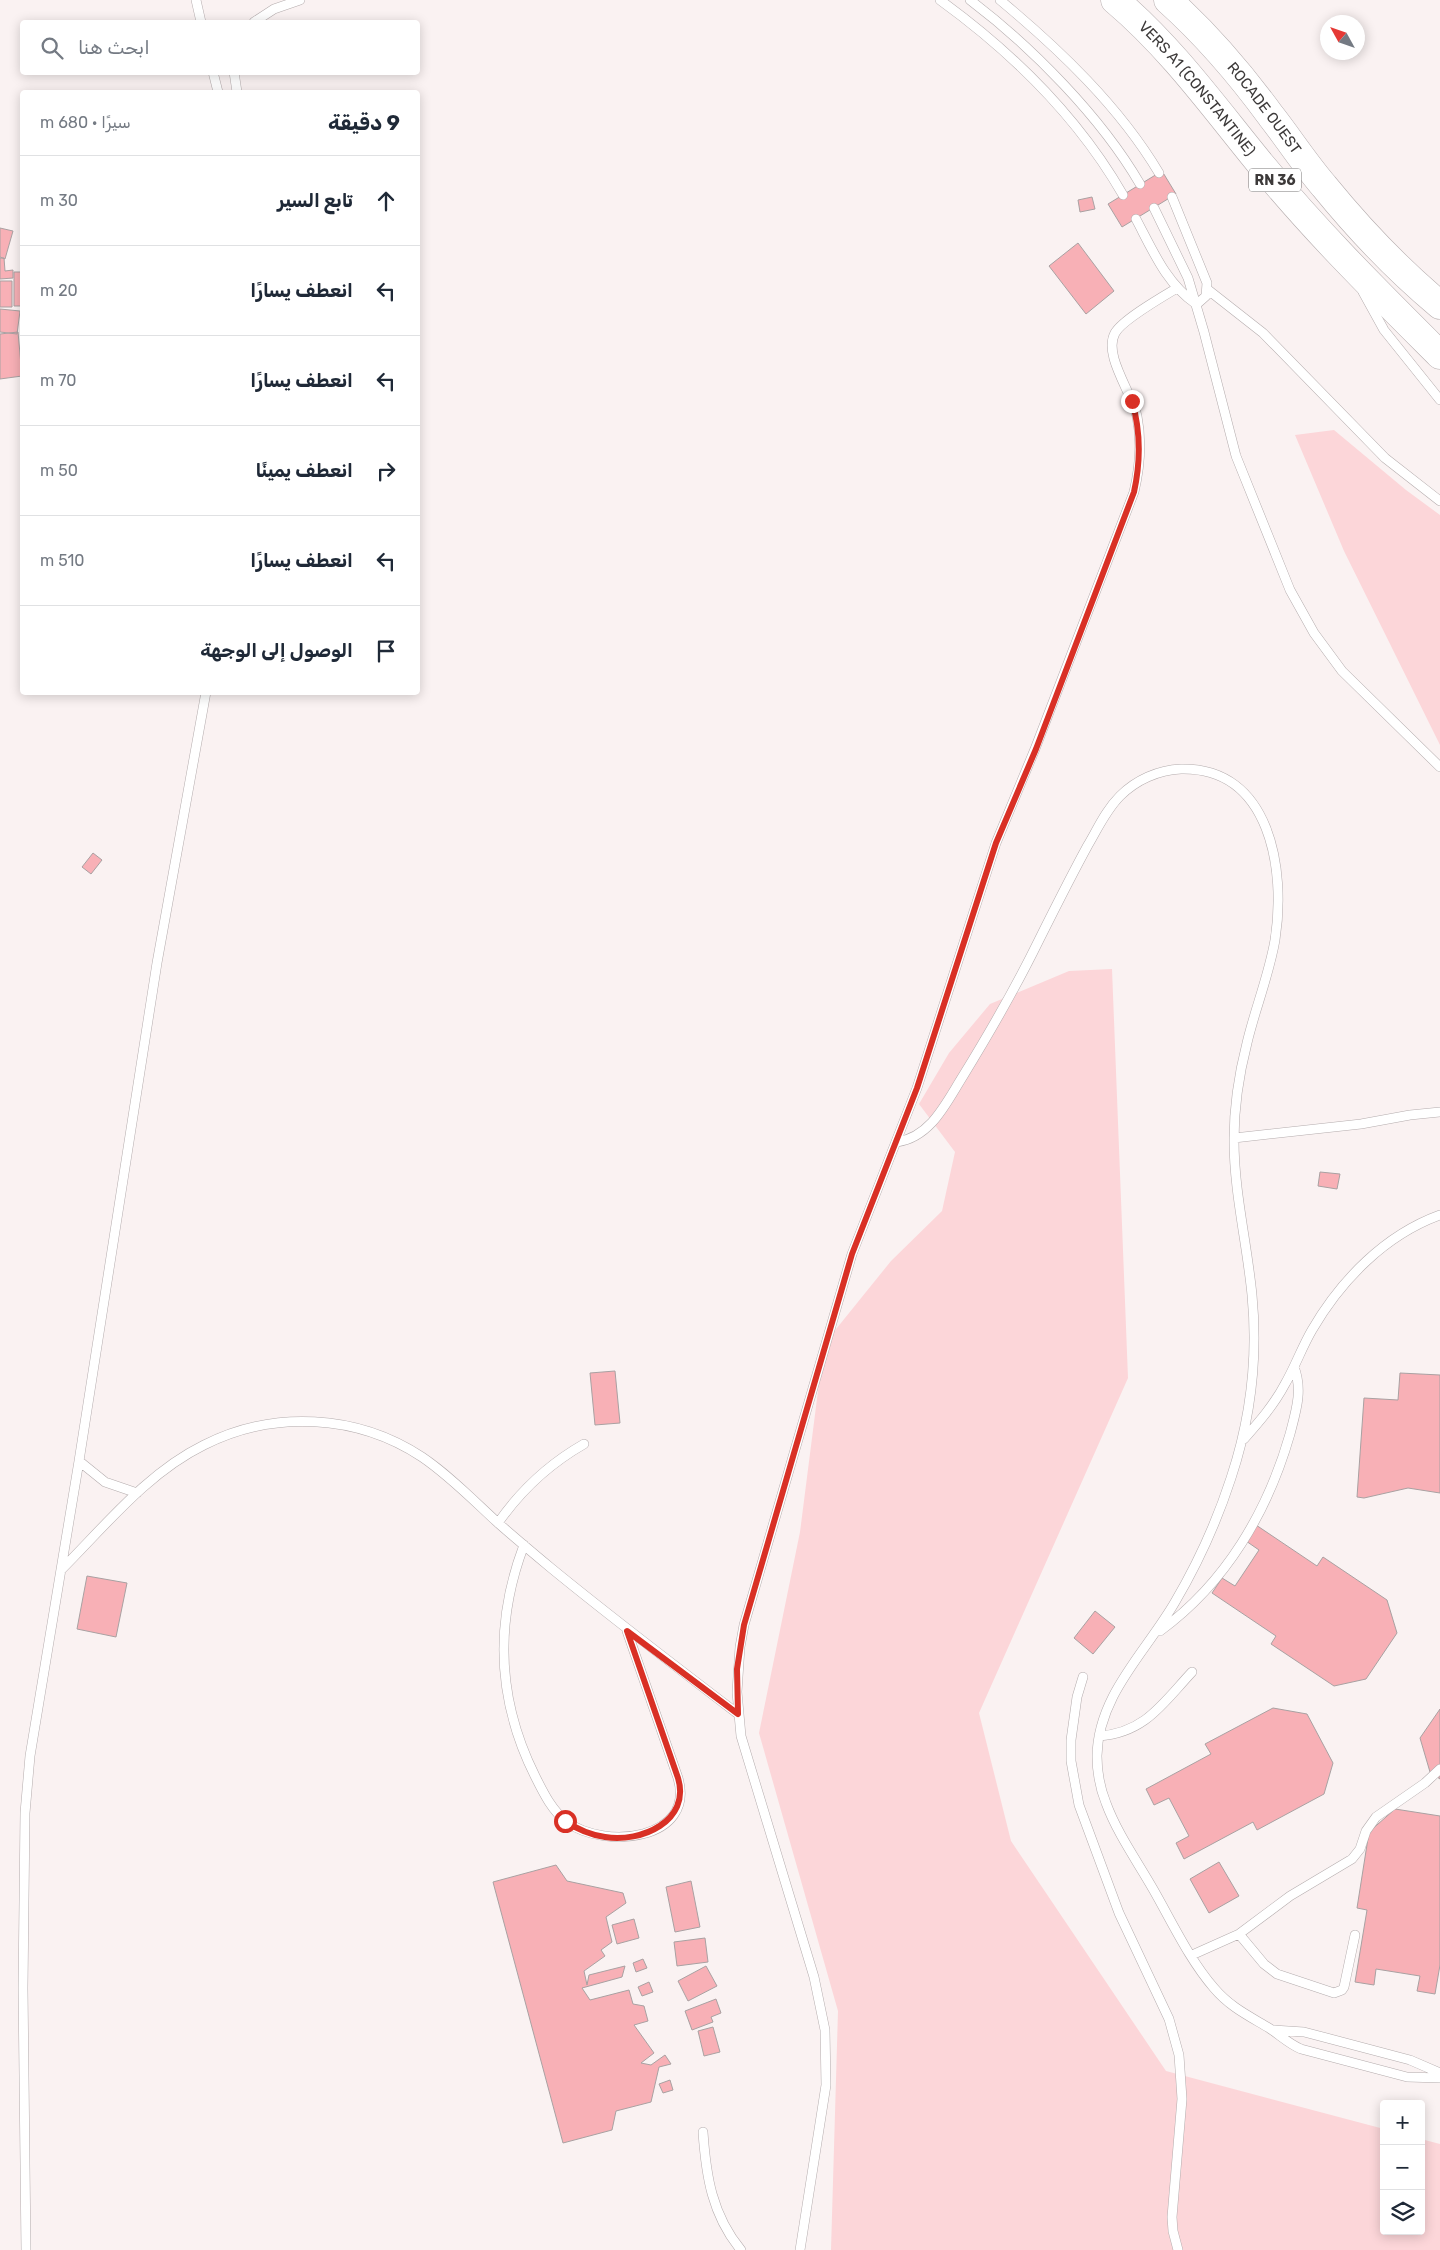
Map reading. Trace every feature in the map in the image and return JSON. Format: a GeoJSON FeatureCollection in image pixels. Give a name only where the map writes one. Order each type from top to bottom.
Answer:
{"type":"FeatureCollection","features":[{"type":"Feature","properties":{"kind":"highway","name":"VERS A1 (CONSTANTINE)"},"geometry":{"type":"LineString","coordinates":[[1115,0],[1171,54],[1264,168],[1354,271],[1440,355]]}},
{"type":"Feature","properties":{"kind":"highway","name":"ROCADE OUEST"},"geometry":{"type":"LineString","coordinates":[[1168,0],[1186,16],[1231,66],[1324,186],[1371,239],[1416,286],[1440,306]]}},
{"type":"Feature","properties":{"kind":"lane"},"geometry":{"type":"LineString","coordinates":[[196,0],[201,20]]}},
{"type":"Feature","properties":{"kind":"lane"},"geometry":{"type":"LineString","coordinates":[[257,20],[274,9],[300,0]]}},
{"type":"Feature","properties":{"kind":"lane"},"geometry":{"type":"LineString","coordinates":[[940,0],[996,45],[1058,105],[1101,158],[1123,195]]}},
{"type":"Feature","properties":{"kind":"lane"},"geometry":{"type":"LineString","coordinates":[[970,0],[1016,39],[1076,100],[1116,147],[1140,184]]}},
{"type":"Feature","properties":{"kind":"lane"},"geometry":{"type":"LineString","coordinates":[[1000,0],[1052,45],[1105,101],[1133,134],[1159,173]]}},
{"type":"Feature","properties":{"kind":"lane"},"geometry":{"type":"LineString","coordinates":[[214,75],[218,90]]}},
{"type":"Feature","properties":{"kind":"lane"},"geometry":{"type":"LineString","coordinates":[[234,75],[237,90]]}},
{"type":"Feature","properties":{"kind":"lane"},"geometry":{"type":"LineString","coordinates":[[1172,197],[1188,232],[1207,289],[1206,296],[1197,304]]}},
{"type":"Feature","properties":{"kind":"lane"},"geometry":{"type":"LineString","coordinates":[[1154,208],[1178,255],[1197,304],[1236,456],[1290,590],[1314,632],[1342,671],[1440,767]]}},
{"type":"Feature","properties":{"kind":"lane"},"geometry":{"type":"LineString","coordinates":[[1136,219],[1161,266],[1177,288],[1197,304]]}},
{"type":"Feature","properties":{"kind":"lane"},"geometry":{"type":"LineString","coordinates":[[1354,271],[1363,293],[1384,330],[1440,400]]}},
{"type":"Feature","properties":{"kind":"lane"},"geometry":{"type":"LineString","coordinates":[[800,2250],[826,2085],[825,2030],[814,1977],[746,1757],[738,1714],[737,1669],[746,1618],[820,1371],[845,1278],[866,1216],[897,1142],[936,1033],[996,843],[1036,749],[1134,492],[1140,454],[1137,417],[1112,356],[1112,341],[1118,328],[1177,288]]}},
{"type":"Feature","properties":{"kind":"lane"},"geometry":{"type":"LineString","coordinates":[[1207,289],[1263,333],[1365,439],[1406,476],[1440,501]]}},
{"type":"Feature","properties":{"kind":"lane"},"geometry":{"type":"LineString","coordinates":[[26,2250],[23,1988],[25,1813],[35,1717],[79,1461],[156,972],[205,695]]}},
{"type":"Feature","properties":{"kind":"lane"},"geometry":{"type":"LineString","coordinates":[[897,1142],[914,1138],[928,1129],[959,1082],[1008,1000],[1064,888],[1105,814],[1117,799],[1131,786],[1147,777],[1165,771],[1184,769],[1202,771],[1220,777],[1236,786],[1250,799],[1261,814],[1269,832],[1277,874],[1278,898],[1275,942],[1246,1045],[1240,1076],[1234,1138],[1238,1204],[1251,1291],[1254,1326],[1252,1387],[1244,1439],[1231,1480],[1208,1536],[1178,1598],[1156,1634],[1110,1699],[1099,1736],[1098,1773],[1107,1808],[1192,1955],[1215,1989],[1228,2002],[1256,2022],[1273,2030],[1286,2041],[1310,2052],[1407,2077],[1440,2078]]}},
{"type":"Feature","properties":{"kind":"lane"},"geometry":{"type":"LineString","coordinates":[[1234,1138],[1361,1124],[1410,1115],[1440,1112]]}},
{"type":"Feature","properties":{"kind":"lane"},"geometry":{"type":"LineString","coordinates":[[1244,1439],[1274,1402],[1324,1312],[1356,1272],[1402,1233],[1440,1215]]}},
{"type":"Feature","properties":{"kind":"lane"},"geometry":{"type":"LineString","coordinates":[[1156,1634],[1191,1606],[1207,1590],[1244,1539],[1268,1498],[1279,1471],[1297,1405],[1299,1386],[1294,1367]]}},
{"type":"Feature","properties":{"kind":"lane"},"geometry":{"type":"LineString","coordinates":[[60,1570],[157,1474],[180,1458],[204,1445],[230,1434],[257,1426],[281,1422],[314,1422],[355,1428],[400,1445],[441,1471],[498,1523],[627,1631],[738,1714]]}},
{"type":"Feature","properties":{"kind":"lane"},"geometry":{"type":"LineString","coordinates":[[498,1523],[509,1507],[534,1479],[566,1454],[584,1444]]}},
{"type":"Feature","properties":{"kind":"lane"},"geometry":{"type":"LineString","coordinates":[[79,1461],[105,1482],[137,1494]]}},
{"type":"Feature","properties":{"kind":"lane"},"geometry":{"type":"LineString","coordinates":[[524,1545],[509,1591],[503,1636],[505,1680],[515,1724],[529,1764],[551,1804],[565,1821],[577,1828],[604,1837],[633,1836],[657,1828],[676,1811],[681,1794],[678,1778],[627,1631]]}},
{"type":"Feature","properties":{"kind":"lane"},"geometry":{"type":"LineString","coordinates":[[1099,1736],[1124,1732],[1144,1722],[1192,1672]]}},
{"type":"Feature","properties":{"kind":"lane"},"geometry":{"type":"LineString","coordinates":[[1083,1677],[1077,1697],[1071,1740],[1071,1762],[1079,1805],[1119,1913],[1168,2019],[1178,2055],[1182,2099],[1172,2231],[1178,2250]]}},
{"type":"Feature","properties":{"kind":"lane"},"geometry":{"type":"LineString","coordinates":[[1192,1955],[1239,1934],[1290,1896],[1352,1859],[1360,1849],[1366,1831],[1376,1817],[1425,1783],[1440,1769]]}},
{"type":"Feature","properties":{"kind":"lane"},"geometry":{"type":"LineString","coordinates":[[1239,1934],[1264,1964],[1276,1974],[1334,1993],[1342,1990],[1344,1986],[1355,1935]]}},
{"type":"Feature","properties":{"kind":"lane"},"geometry":{"type":"LineString","coordinates":[[1273,2030],[1309,2033],[1410,2060],[1440,2073]]}},
{"type":"Feature","properties":{"kind":"lane"},"geometry":{"type":"LineString","coordinates":[[702,2132],[705,2170],[714,2204],[729,2235],[741,2250]]}},
{"type":"Feature","properties":{"kind":"shaded area"},"geometry":{"type":"Polygon","coordinates":[[[1334,430],[1406,490],[1440,515],[1440,745],[1344,551],[1295,435],[1334,430]]]}},
{"type":"Feature","properties":{"kind":"shaded area"},"geometry":{"type":"Polygon","coordinates":[[[1112,969],[1128,1378],[979,1713],[1011,1841],[1166,2071],[1380,2128],[1380,2235],[1425,2235],[1425,2140],[1440,2144],[1440,2250],[831,2250],[838,2011],[759,1733],[800,1532],[824,1344],[891,1261],[942,1211],[955,1152],[919,1104],[949,1053],[990,1004],[1069,971],[1112,969]]]}},
{"type":"Feature","properties":{"kind":"building"},"geometry":{"type":"Polygon","coordinates":[[[1162,171],[1176,194],[1122,227],[1108,204],[1162,171]]]}},
{"type":"Feature","properties":{"kind":"building"},"geometry":{"type":"Polygon","coordinates":[[[1092,197],[1095,209],[1080,212],[1078,200],[1092,197]]]}},
{"type":"Feature","properties":{"kind":"building"},"geometry":{"type":"Polygon","coordinates":[[[0,228],[13,231],[5,259],[0,257],[0,228]]]}},
{"type":"Feature","properties":{"kind":"building"},"geometry":{"type":"Polygon","coordinates":[[[1078,243],[1114,291],[1086,314],[1049,266],[1078,243]]]}},
{"type":"Feature","properties":{"kind":"building"},"geometry":{"type":"Polygon","coordinates":[[[0,258],[4,258],[5,271],[13,270],[13,278],[0,279],[0,258]]]}},
{"type":"Feature","properties":{"kind":"building"},"geometry":{"type":"Polygon","coordinates":[[[14,272],[20,272],[20,306],[14,306],[14,272]]]}},
{"type":"Feature","properties":{"kind":"building"},"geometry":{"type":"Polygon","coordinates":[[[0,281],[12,281],[12,307],[0,307],[0,281]]]}},
{"type":"Feature","properties":{"kind":"building"},"geometry":{"type":"Polygon","coordinates":[[[0,309],[20,311],[17,334],[0,332],[0,309]]]}},
{"type":"Feature","properties":{"kind":"building"},"geometry":{"type":"Polygon","coordinates":[[[18,332],[20,376],[0,379],[0,334],[18,332]]]}},
{"type":"Feature","properties":{"kind":"building"},"geometry":{"type":"Polygon","coordinates":[[[93,853],[102,860],[91,874],[82,867],[93,853]]]}},
{"type":"Feature","properties":{"kind":"building"},"geometry":{"type":"Polygon","coordinates":[[[1320,1172],[1340,1174],[1337,1189],[1318,1186],[1320,1172]]]}},
{"type":"Feature","properties":{"kind":"building"},"geometry":{"type":"Polygon","coordinates":[[[615,1371],[620,1423],[595,1425],[590,1373],[615,1371]]]}},
{"type":"Feature","properties":{"kind":"building"},"geometry":{"type":"Polygon","coordinates":[[[1400,1373],[1440,1375],[1440,1493],[1408,1488],[1364,1498],[1357,1497],[1364,1398],[1398,1400],[1400,1373]]]}},
{"type":"Feature","properties":{"kind":"building"},"geometry":{"type":"Polygon","coordinates":[[[1256,1525],[1317,1566],[1323,1557],[1387,1600],[1397,1633],[1366,1679],[1334,1686],[1271,1644],[1276,1636],[1212,1593],[1222,1578],[1235,1586],[1259,1550],[1246,1541],[1256,1525]]]}},
{"type":"Feature","properties":{"kind":"building"},"geometry":{"type":"Polygon","coordinates":[[[87,1576],[127,1583],[116,1637],[77,1629],[87,1576]]]}},
{"type":"Feature","properties":{"kind":"building"},"geometry":{"type":"Polygon","coordinates":[[[1095,1611],[1115,1627],[1093,1654],[1074,1638],[1095,1611]]]}},
{"type":"Feature","properties":{"kind":"building"},"geometry":{"type":"Polygon","coordinates":[[[1273,1708],[1307,1714],[1333,1763],[1324,1794],[1257,1830],[1253,1822],[1184,1859],[1176,1843],[1189,1836],[1169,1798],[1154,1805],[1146,1789],[1211,1754],[1205,1744],[1273,1708]]]}},
{"type":"Feature","properties":{"kind":"building"},"geometry":{"type":"Polygon","coordinates":[[[1440,1709],[1440,1779],[1430,1772],[1420,1738],[1440,1709]]]}},
{"type":"Feature","properties":{"kind":"building"},"geometry":{"type":"Polygon","coordinates":[[[1395,1809],[1440,1816],[1440,1965],[1435,1994],[1417,1991],[1420,1976],[1376,1969],[1374,1985],[1355,1982],[1367,1910],[1357,1908],[1369,1832],[1395,1809]]]}},
{"type":"Feature","properties":{"kind":"building"},"geometry":{"type":"Polygon","coordinates":[[[1219,1862],[1239,1896],[1209,1913],[1190,1879],[1219,1862]]]}},
{"type":"Feature","properties":{"kind":"building"},"geometry":{"type":"Polygon","coordinates":[[[556,1865],[567,1881],[623,1893],[626,1903],[606,1917],[612,1942],[601,1950],[605,1956],[584,1971],[587,1985],[589,1975],[625,1966],[622,1977],[582,1988],[590,2000],[629,1990],[633,2004],[644,2006],[648,2021],[634,2025],[654,2053],[641,2063],[651,2065],[665,2055],[671,2064],[659,2067],[651,2102],[616,2111],[612,2130],[563,2143],[493,1882],[556,1865]]]}},
{"type":"Feature","properties":{"kind":"building"},"geometry":{"type":"Polygon","coordinates":[[[691,1881],[700,1927],[675,1932],[666,1887],[691,1881]]]}},
{"type":"Feature","properties":{"kind":"building"},"geometry":{"type":"Polygon","coordinates":[[[634,1919],[639,1938],[617,1944],[612,1925],[634,1919]]]}},
{"type":"Feature","properties":{"kind":"building"},"geometry":{"type":"Polygon","coordinates":[[[705,1938],[708,1962],[677,1966],[674,1942],[705,1938]]]}},
{"type":"Feature","properties":{"kind":"building"},"geometry":{"type":"Polygon","coordinates":[[[643,1959],[647,1968],[636,1972],[633,1963],[643,1959]]]}},
{"type":"Feature","properties":{"kind":"building"},"geometry":{"type":"Polygon","coordinates":[[[706,1966],[717,1986],[688,2001],[678,1981],[706,1966]]]}},
{"type":"Feature","properties":{"kind":"building"},"geometry":{"type":"Polygon","coordinates":[[[649,1982],[653,1992],[642,1996],[638,1987],[649,1982]]]}},
{"type":"Feature","properties":{"kind":"building"},"geometry":{"type":"Polygon","coordinates":[[[716,1999],[721,2013],[711,2017],[713,2022],[692,2030],[685,2011],[716,1999]]]}},
{"type":"Feature","properties":{"kind":"building"},"geometry":{"type":"Polygon","coordinates":[[[713,2027],[720,2052],[704,2056],[698,2031],[713,2027]]]}},
{"type":"Feature","properties":{"kind":"building"},"geometry":{"type":"Polygon","coordinates":[[[670,2080],[673,2090],[663,2093],[659,2084],[670,2080]]]}},
{"type":"Feature","properties":{"kind":"route"},"geometry":{"type":"LineString","coordinates":[[565,1821],[590,1834],[604,1837],[619,1838],[646,1834],[667,1820],[676,1811],[679,1803],[681,1794],[678,1778],[627,1631],[738,1714],[737,1669],[744,1625],[820,1371],[829,1332],[852,1254],[917,1088],[996,843],[1036,749],[1134,492],[1140,454],[1137,417],[1132,401]]}}]}
